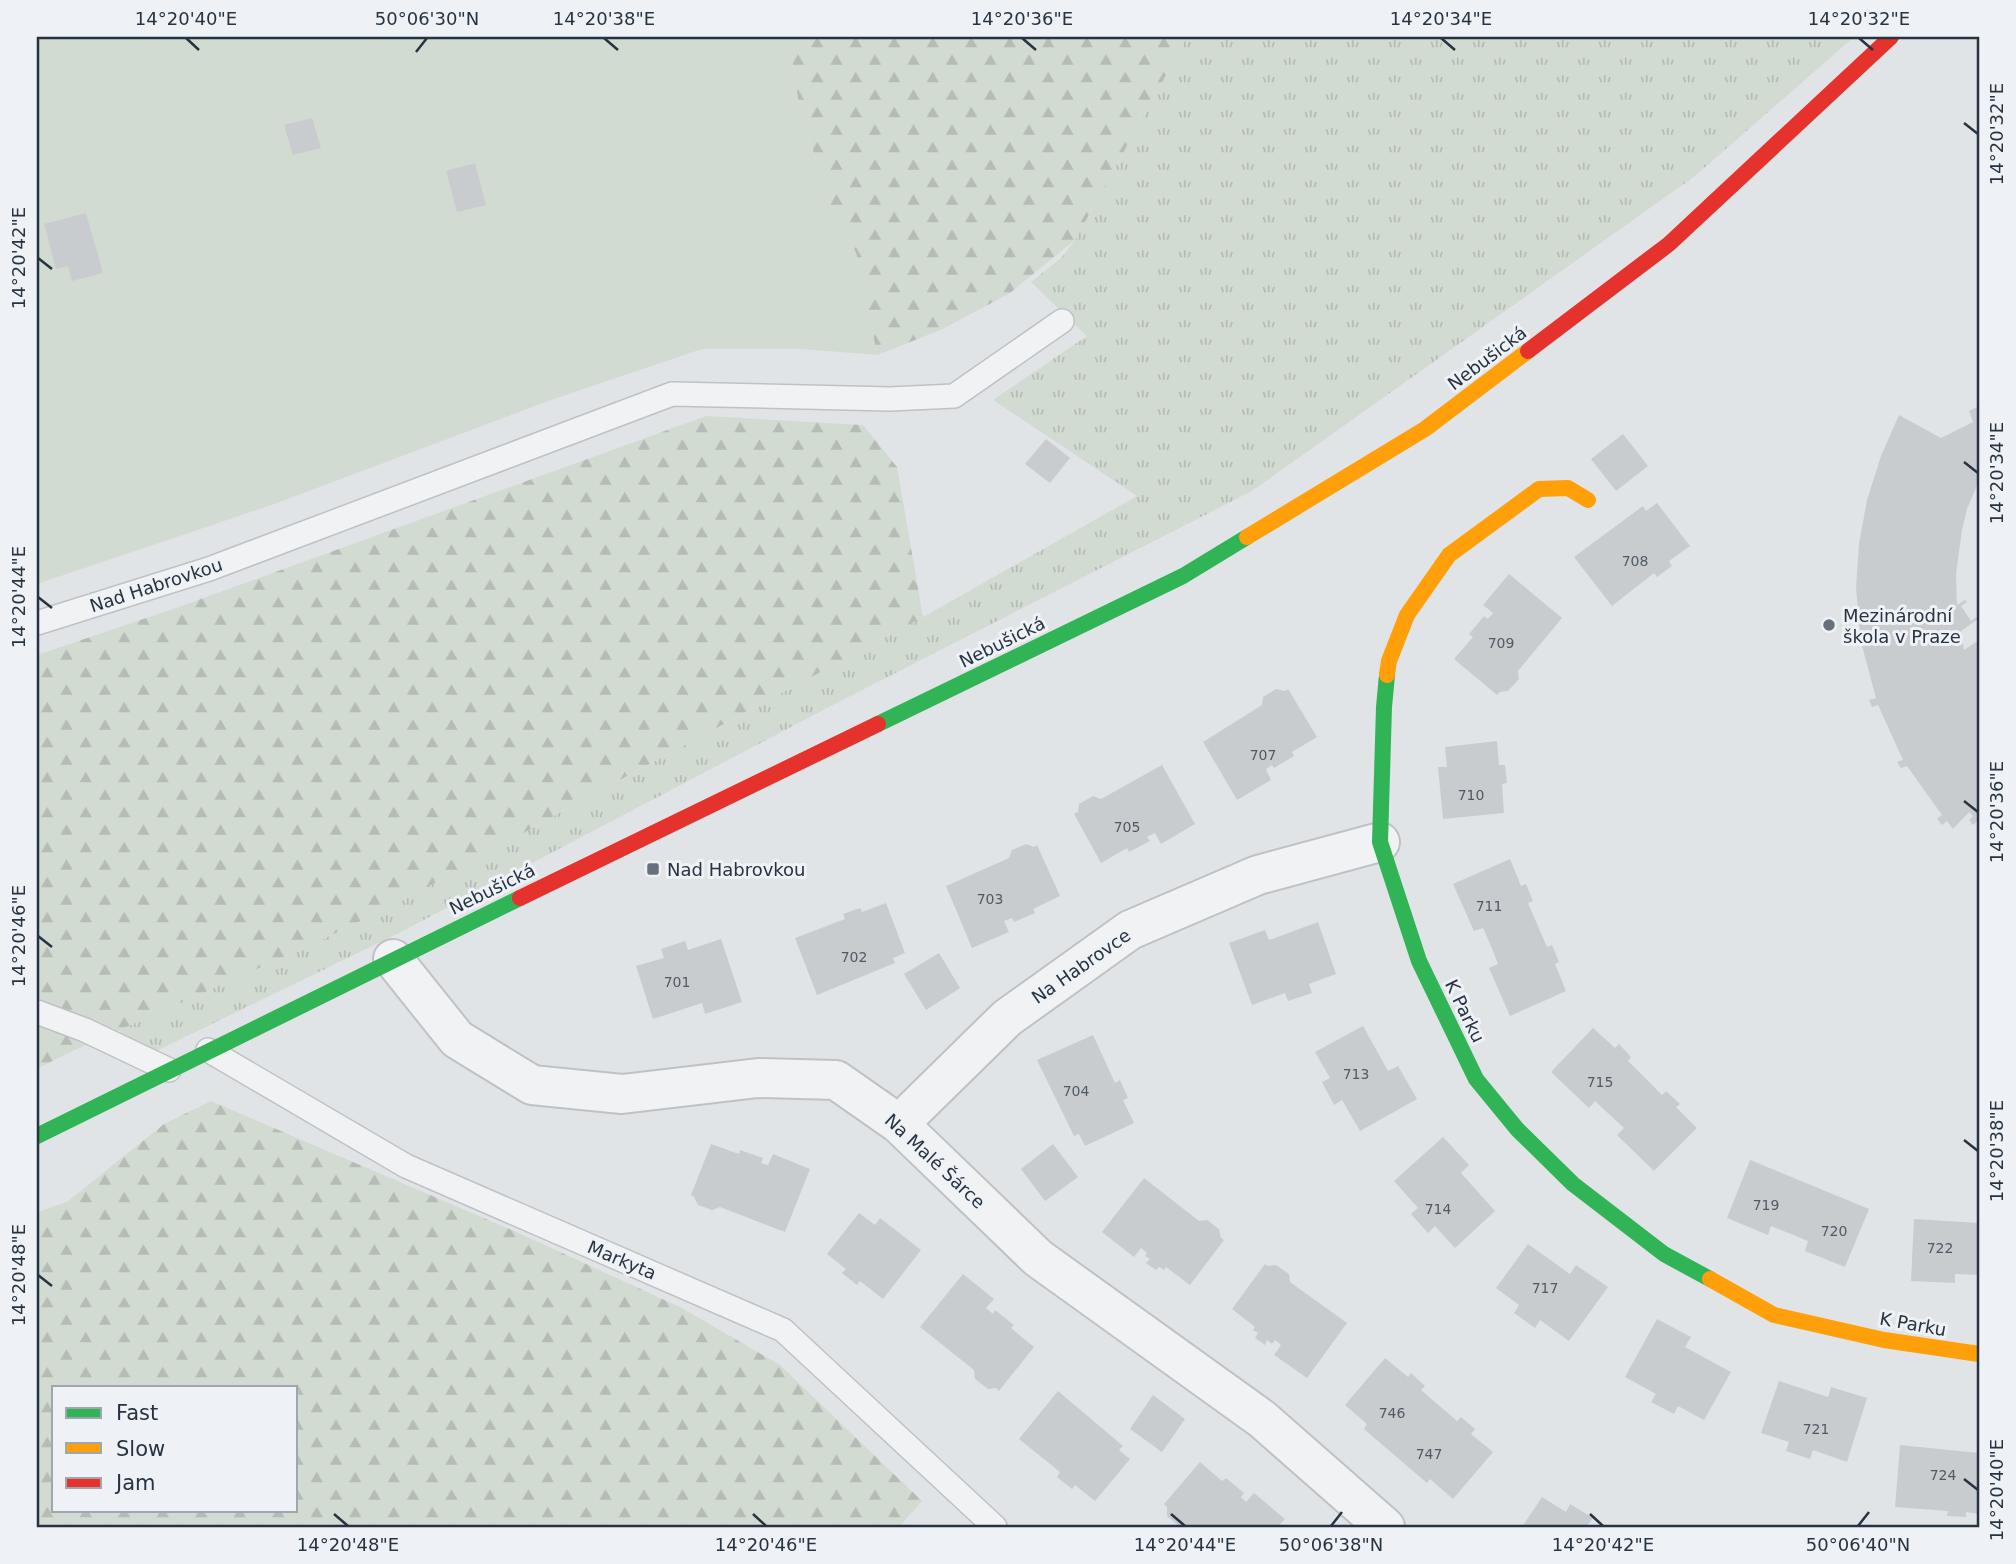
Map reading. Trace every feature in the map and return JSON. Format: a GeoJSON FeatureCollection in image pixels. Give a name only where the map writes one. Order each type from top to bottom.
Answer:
{"type":"FeatureCollection","features":[{"type":"Feature","properties":{"kind":"street","name":"Nebušická"},"geometry":{"type":"LineString","coordinates":[[37,1136],[393,959],[1183,576],[1425,429],[1669,244],[1891,37]]}},
{"type":"Feature","properties":{"kind":"street","name":"K Parku"},"geometry":{"type":"LineString","coordinates":[[1587,499],[1568,488],[1539,489],[1449,555],[1407,614],[1389,661],[1384,707],[1380,842],[1419,961],[1476,1079],[1517,1129],[1573,1184],[1664,1254],[1774,1315],[1884,1340],[1979,1354]]}},
{"type":"Feature","properties":{"kind":"street","name":"Na Habrovce"},"geometry":{"type":"LineString","coordinates":[[899,1124],[1007,1018],[1130,930],[1258,875],[1380,842]]}},
{"type":"Feature","properties":{"kind":"street","name":"Na Malé Šárce"},"geometry":{"type":"LineString","coordinates":[[393,959],[457,1039],[532,1085],[622,1094],[758,1079],[836,1080],[899,1124],[1038,1258],[1262,1419],[1385,1527]]}},
{"type":"Feature","properties":{"kind":"lane","name":"Nad Habrovkou"},"geometry":{"type":"LineString","coordinates":[[37,623],[209,569],[672,394],[890,399],[954,396],[1062,321]]}},
{"type":"Feature","properties":{"kind":"lane"},"geometry":{"type":"LineString","coordinates":[[37,1012],[85,1030],[169,1070]]}},
{"type":"Feature","properties":{"kind":"lane","name":"Markyta"},"geometry":{"type":"LineString","coordinates":[[208,1050],[406,1166],[783,1330],[995,1527]]}},
{"type":"Feature","properties":{"kind":"green space"},"geometry":{"type":"Polygon","coordinates":[[[37,37],[788,37],[799,105],[828,200],[856,253],[877,355],[802,349],[702,349],[551,400],[269,506],[37,584],[37,37]]]}},
{"type":"Feature","properties":{"kind":"green space"},"geometry":{"type":"Polygon","coordinates":[[[788,37],[1187,37],[1075,240],[1010,293],[943,329],[877,355],[856,253],[828,200],[799,105],[788,37]]]}},
{"type":"Feature","properties":{"kind":"green space"},"geometry":{"type":"Polygon","coordinates":[[[1187,37],[1854,37],[1695,176],[1252,491],[829,707],[399,933],[144,1057],[119,1030],[313,944],[406,899],[575,804],[923,617],[1137,496],[993,400],[1087,336],[1031,282],[1062,257],[1075,240],[1187,37]]]}},
{"type":"Feature","properties":{"kind":"green space"},"geometry":{"type":"Polygon","coordinates":[[[706,416],[863,425],[897,467],[923,617],[575,804],[406,899],[37,1069],[37,655],[173,609],[706,416]]]}},
{"type":"Feature","properties":{"kind":"green space"},"geometry":{"type":"Polygon","coordinates":[[[211,1101],[512,1230],[682,1308],[780,1365],[922,1501],[899,1527],[37,1527],[37,1212],[67,1202],[164,1124],[211,1101]]]}},
{"type":"Feature","properties":{"kind":"building"},"geometry":{"type":"Polygon","coordinates":[[[312,118],[321,148],[293,155],[284,125],[312,118]]]}},
{"type":"Feature","properties":{"kind":"building"},"geometry":{"type":"Polygon","coordinates":[[[475,163],[486,205],[457,212],[446,171],[475,163]]]}},
{"type":"Feature","properties":{"kind":"building"},"geometry":{"type":"Polygon","coordinates":[[[86,213],[103,273],[72,281],[68,266],[56,269],[44,224],[86,213]]]}},
{"type":"Feature","properties":{"kind":"building"},"geometry":{"type":"Polygon","coordinates":[[[1979,406],[1979,481],[1967,509],[1956,574],[1957,605],[1965,600],[1967,602],[1961,606],[1971,621],[1976,617],[1978,619],[1961,631],[1964,650],[1979,640],[1979,823],[1978,821],[1973,825],[1969,820],[1973,816],[1969,812],[1953,829],[1947,821],[1942,825],[1937,819],[1942,815],[1907,766],[1901,768],[1897,762],[1903,760],[1878,705],[1872,707],[1869,700],[1876,698],[1861,642],[1856,588],[1859,544],[1867,500],[1881,456],[1899,415],[1941,438],[1973,422],[1969,411],[1979,406]]]}},
{"type":"Feature","properties":{"kind":"building"},"geometry":{"type":"Polygon","coordinates":[[[1623,434],[1648,466],[1616,491],[1591,459],[1623,434]]]}},
{"type":"Feature","properties":{"kind":"building"},"geometry":{"type":"Polygon","coordinates":[[[1046,439],[1070,458],[1050,483],[1025,464],[1046,439]]]}},
{"type":"Feature","properties":{"kind":"building"},"geometry":{"type":"Polygon","coordinates":[[[1657,503],[1690,546],[1669,561],[1672,566],[1657,577],[1654,573],[1612,606],[1574,557],[1643,506],[1646,511],[1657,503]]]}},
{"type":"Feature","properties":{"kind":"building"},"geometry":{"type":"Polygon","coordinates":[[[1509,574],[1562,618],[1518,671],[1519,679],[1508,691],[1497,695],[1454,659],[1473,637],[1469,634],[1484,616],[1488,619],[1493,613],[1483,605],[1509,574]]]}},
{"type":"Feature","properties":{"kind":"building"},"geometry":{"type":"Polygon","coordinates":[[[1276,689],[1288,689],[1317,737],[1292,752],[1294,756],[1274,768],[1272,765],[1266,769],[1271,780],[1237,800],[1203,742],[1262,705],[1263,697],[1276,689]]]}},
{"type":"Feature","properties":{"kind":"building"},"geometry":{"type":"Polygon","coordinates":[[[1497,741],[1499,765],[1505,765],[1507,783],[1502,784],[1504,813],[1443,819],[1438,767],[1447,767],[1445,747],[1497,741]]]}},
{"type":"Feature","properties":{"kind":"building"},"geometry":{"type":"Polygon","coordinates":[[[1162,765],[1195,824],[1161,844],[1155,833],[1147,837],[1150,841],[1129,852],[1127,848],[1101,863],[1074,814],[1078,812],[1079,804],[1093,796],[1101,799],[1162,765]]]}},
{"type":"Feature","properties":{"kind":"building"},"geometry":{"type":"Polygon","coordinates":[[[1026,844],[1034,847],[1037,845],[1060,896],[1033,909],[1035,913],[1014,922],[1012,918],[1004,921],[1009,932],[972,948],[946,886],[1009,858],[1012,850],[1026,844]]]}},
{"type":"Feature","properties":{"kind":"building"},"geometry":{"type":"Polygon","coordinates":[[[1510,859],[1521,886],[1526,884],[1533,901],[1528,903],[1547,947],[1552,945],[1559,962],[1555,964],[1566,991],[1510,1016],[1489,968],[1498,964],[1491,946],[1483,928],[1474,931],[1453,884],[1510,859]]]}},
{"type":"Feature","properties":{"kind":"building"},"geometry":{"type":"Polygon","coordinates":[[[886,903],[905,953],[893,958],[895,963],[817,995],[795,938],[845,919],[843,914],[860,908],[862,912],[886,903]]]}},
{"type":"Feature","properties":{"kind":"building"},"geometry":{"type":"Polygon","coordinates":[[[1318,922],[1336,974],[1309,984],[1312,993],[1288,1001],[1285,993],[1252,1005],[1229,943],[1265,930],[1269,940],[1318,922]]]}},
{"type":"Feature","properties":{"kind":"building"},"geometry":{"type":"Polygon","coordinates":[[[721,939],[742,1002],[705,1014],[702,1003],[653,1019],[636,966],[664,958],[661,949],[685,941],[688,950],[721,939]]]}},
{"type":"Feature","properties":{"kind":"building"},"geometry":{"type":"Polygon","coordinates":[[[939,953],[960,988],[926,1010],[904,974],[939,953]]]}},
{"type":"Feature","properties":{"kind":"building"},"geometry":{"type":"Polygon","coordinates":[[[1363,1026],[1388,1071],[1398,1066],[1417,1099],[1360,1131],[1342,1100],[1334,1105],[1322,1082],[1330,1078],[1315,1052],[1363,1026]]]}},
{"type":"Feature","properties":{"kind":"building"},"geometry":{"type":"Polygon","coordinates":[[[1593,1028],[1615,1048],[1619,1044],[1631,1057],[1628,1061],[1662,1095],[1666,1091],[1680,1104],[1676,1107],[1697,1128],[1654,1171],[1617,1135],[1624,1128],[1595,1101],[1589,1108],[1551,1072],[1593,1028]]]}},
{"type":"Feature","properties":{"kind":"building"},"geometry":{"type":"Polygon","coordinates":[[[1093,1035],[1115,1083],[1120,1080],[1128,1098],[1123,1100],[1134,1123],[1085,1146],[1079,1134],[1074,1136],[1037,1060],[1093,1035]]]}},
{"type":"Feature","properties":{"kind":"building"},"geometry":{"type":"Polygon","coordinates":[[[1443,1137],[1469,1165],[1461,1173],[1495,1211],[1455,1248],[1435,1226],[1428,1233],[1411,1214],[1418,1208],[1394,1181],[1443,1137]]]}},
{"type":"Feature","properties":{"kind":"building"},"geometry":{"type":"Polygon","coordinates":[[[711,1144],[739,1154],[740,1150],[763,1158],[761,1163],[768,1165],[773,1154],[810,1169],[785,1232],[720,1207],[712,1210],[698,1205],[691,1195],[711,1144]]]}},
{"type":"Feature","properties":{"kind":"building"},"geometry":{"type":"Polygon","coordinates":[[[1053,1144],[1078,1177],[1045,1201],[1021,1169],[1053,1144]]]}},
{"type":"Feature","properties":{"kind":"building"},"geometry":{"type":"Polygon","coordinates":[[[1750,1160],[1869,1209],[1845,1267],[1805,1251],[1808,1241],[1771,1226],[1768,1235],[1727,1218],[1750,1160]]]}},
{"type":"Feature","properties":{"kind":"building"},"geometry":{"type":"Polygon","coordinates":[[[1144,1178],[1199,1221],[1207,1220],[1219,1229],[1224,1240],[1190,1285],[1166,1267],[1164,1270],[1159,1267],[1156,1270],[1146,1263],[1150,1259],[1141,1248],[1134,1257],[1102,1232],[1144,1178]]]}},
{"type":"Feature","properties":{"kind":"building"},"geometry":{"type":"Polygon","coordinates":[[[859,1213],[875,1225],[880,1218],[921,1250],[883,1299],[860,1281],[857,1285],[842,1273],[846,1269],[827,1254],[859,1213]]]}},
{"type":"Feature","properties":{"kind":"building"},"geometry":{"type":"Polygon","coordinates":[[[1914,1219],[1979,1223],[1979,1275],[1955,1274],[1955,1283],[1911,1281],[1914,1219]]]}},
{"type":"Feature","properties":{"kind":"building"},"geometry":{"type":"Polygon","coordinates":[[[1528,1244],[1570,1274],[1576,1265],[1608,1287],[1569,1341],[1540,1320],[1535,1328],[1514,1313],[1519,1305],[1496,1288],[1528,1244]]]}},
{"type":"Feature","properties":{"kind":"building"},"geometry":{"type":"Polygon","coordinates":[[[1265,1264],[1276,1265],[1289,1274],[1290,1282],[1347,1323],[1307,1378],[1274,1355],[1281,1345],[1275,1340],[1272,1344],[1267,1340],[1265,1345],[1255,1338],[1258,1333],[1253,1330],[1255,1327],[1232,1309],[1265,1264]]]}},
{"type":"Feature","properties":{"kind":"building"},"geometry":{"type":"Polygon","coordinates":[[[963,1274],[994,1299],[986,1308],[993,1314],[995,1310],[1014,1325],[1011,1328],[1034,1347],[999,1391],[996,1388],[988,1389],[975,1379],[974,1370],[920,1327],[963,1274]]]}},
{"type":"Feature","properties":{"kind":"building"},"geometry":{"type":"Polygon","coordinates":[[[1657,1319],[1691,1337],[1685,1347],[1731,1372],[1704,1420],[1678,1406],[1674,1414],[1651,1402],[1656,1394],[1625,1377],[1657,1319]]]}},
{"type":"Feature","properties":{"kind":"building"},"geometry":{"type":"Polygon","coordinates":[[[1385,1358],[1408,1377],[1411,1373],[1425,1386],[1421,1390],[1457,1421],[1461,1417],[1475,1429],[1471,1434],[1493,1452],[1453,1499],[1430,1479],[1427,1483],[1364,1429],[1367,1424],[1345,1405],[1385,1358]]]}},
{"type":"Feature","properties":{"kind":"building"},"geometry":{"type":"Polygon","coordinates":[[[1779,1381],[1828,1397],[1831,1387],[1867,1398],[1847,1462],[1813,1450],[1810,1459],[1786,1451],[1789,1442],[1761,1433],[1779,1381]]]}},
{"type":"Feature","properties":{"kind":"building"},"geometry":{"type":"Polygon","coordinates":[[[1058,1391],[1123,1446],[1119,1450],[1130,1459],[1095,1501],[1075,1485],[1072,1489],[1057,1477],[1060,1472],[1019,1439],[1058,1391]]]}},
{"type":"Feature","properties":{"kind":"building"},"geometry":{"type":"Polygon","coordinates":[[[1153,1395],[1185,1419],[1162,1452],[1130,1429],[1153,1395]]]}},
{"type":"Feature","properties":{"kind":"building"},"geometry":{"type":"Polygon","coordinates":[[[1900,1445],[1979,1453],[1979,1514],[1966,1512],[1966,1517],[1947,1516],[1948,1511],[1895,1507],[1900,1445]]]}},
{"type":"Feature","properties":{"kind":"building"},"geometry":{"type":"Polygon","coordinates":[[[1200,1462],[1222,1481],[1226,1478],[1244,1493],[1241,1497],[1246,1502],[1254,1493],[1285,1519],[1277,1527],[1179,1526],[1167,1516],[1167,1507],[1164,1504],[1200,1462]]]}},
{"type":"Feature","properties":{"kind":"building"},"geometry":{"type":"Polygon","coordinates":[[[1542,1497],[1566,1512],[1570,1504],[1593,1518],[1586,1527],[1522,1527],[1542,1497]]]}},
{"type":"Feature","properties":{"kind":"traffic: fast"},"geometry":{"type":"LineString","coordinates":[[878,724],[1183,576],[1247,537]]}},
{"type":"Feature","properties":{"kind":"traffic: fast"},"geometry":{"type":"LineString","coordinates":[[1387,675],[1380,842],[1419,961],[1476,1079],[1517,1129],[1573,1184],[1664,1254],[1710,1279]]}},
{"type":"Feature","properties":{"kind":"traffic: fast"},"geometry":{"type":"LineString","coordinates":[[37,1136],[520,898]]}},
{"type":"Feature","properties":{"kind":"traffic: slow"},"geometry":{"type":"LineString","coordinates":[[1247,537],[1425,429],[1528,351]]}},
{"type":"Feature","properties":{"kind":"traffic: slow"},"geometry":{"type":"LineString","coordinates":[[1387,675],[1389,661],[1407,615],[1449,555],[1539,489],[1568,488],[1588,500]]}},
{"type":"Feature","properties":{"kind":"traffic: slow"},"geometry":{"type":"LineString","coordinates":[[1710,1279],[1774,1315],[1884,1340],[1979,1354]]}},
{"type":"Feature","properties":{"kind":"traffic: jam"},"geometry":{"type":"LineString","coordinates":[[1528,351],[1669,244],[1891,37]]}},
{"type":"Feature","properties":{"kind":"traffic: jam"},"geometry":{"type":"LineString","coordinates":[[520,898],[878,724]]}},
{"type":"Feature","properties":{"kind":"place","name":"Mezinárodní škola v Praze"},"geometry":{"type":"Point","coordinates":[1829,625]}},
{"type":"Feature","properties":{"kind":"place","name":"Nad Habrovkou"},"geometry":{"type":"Point","coordinates":[653,869]}}]}
